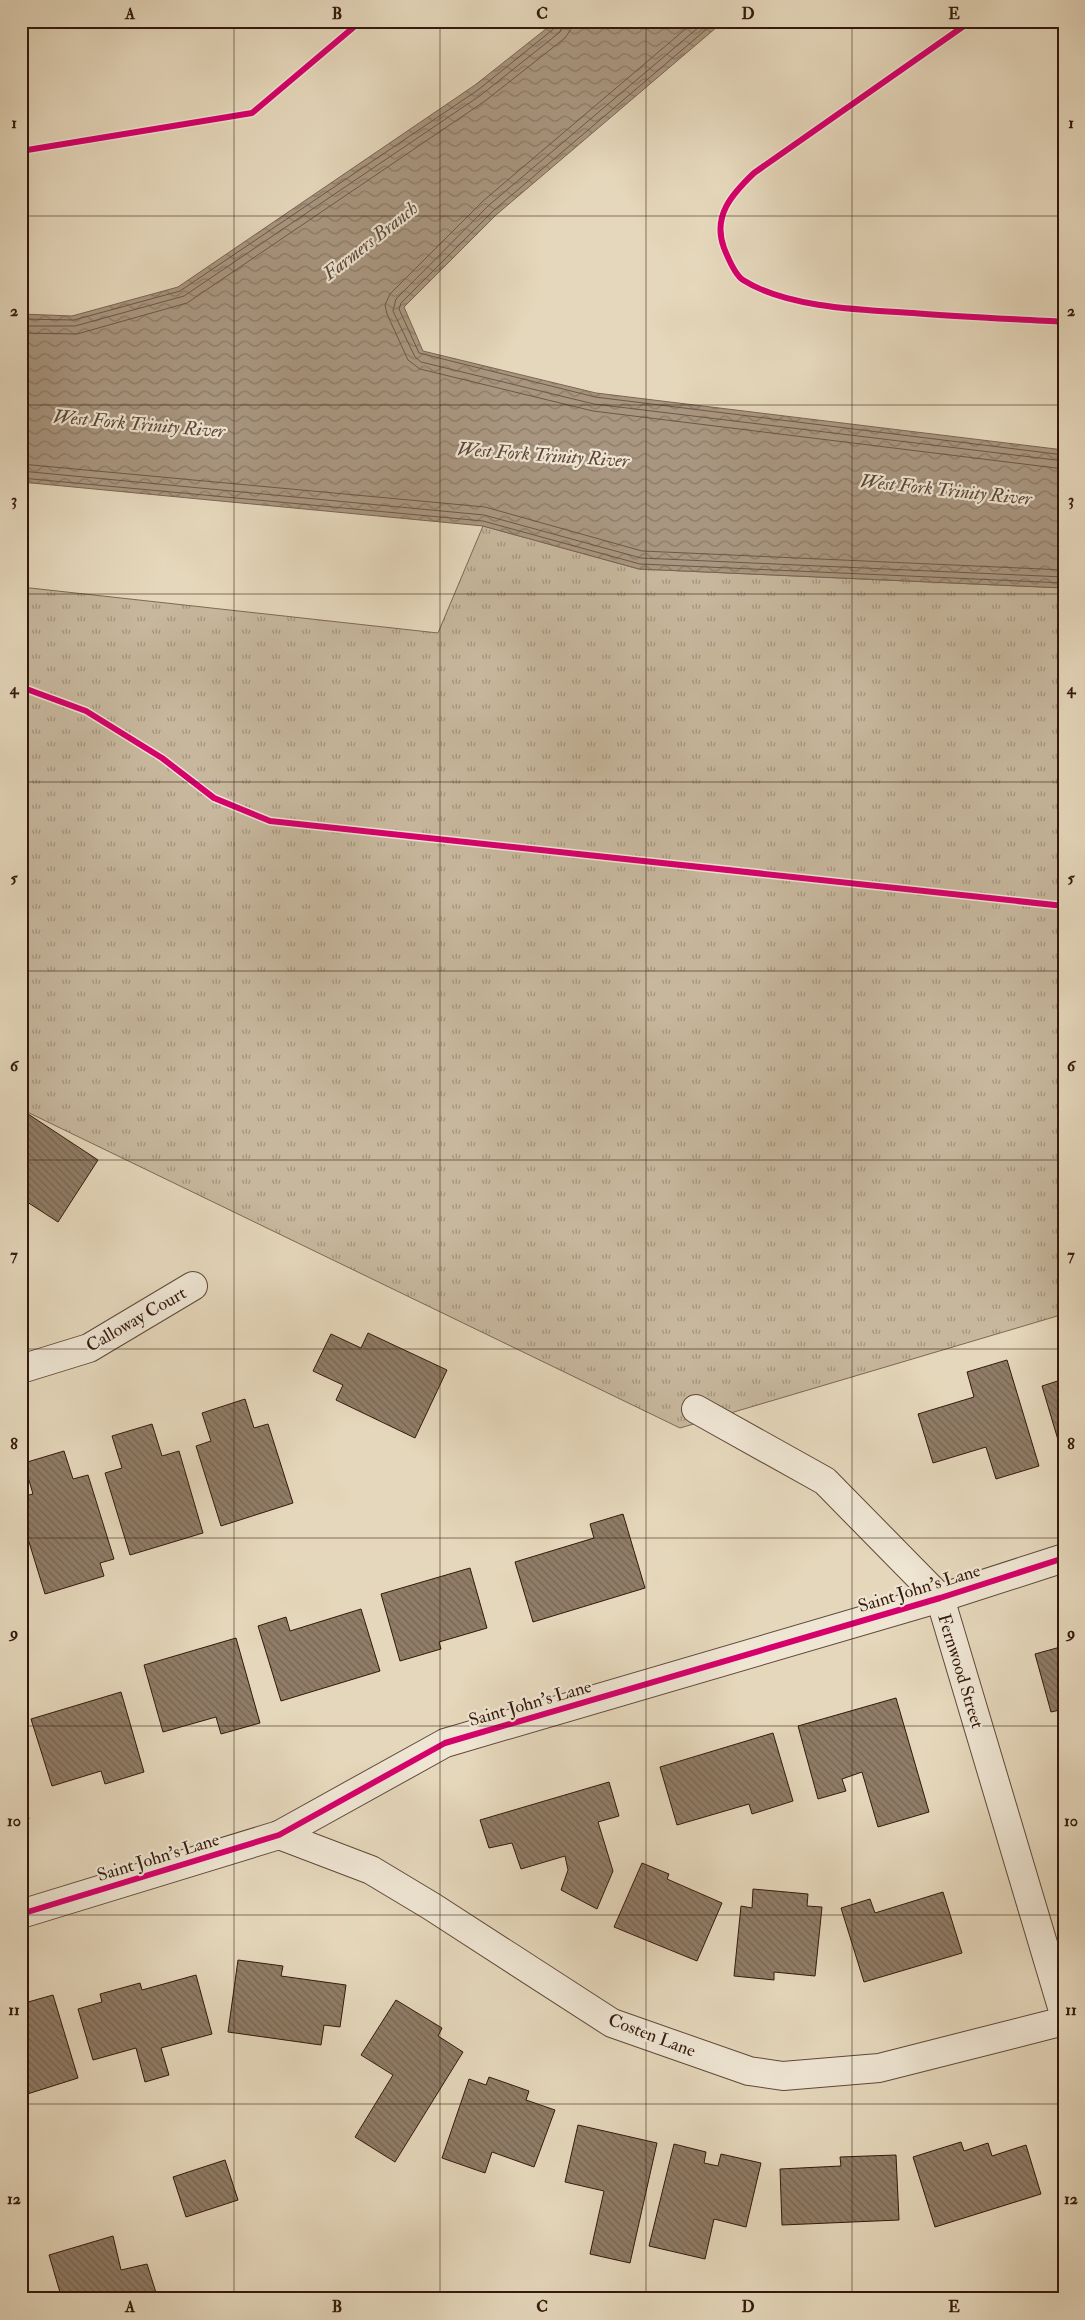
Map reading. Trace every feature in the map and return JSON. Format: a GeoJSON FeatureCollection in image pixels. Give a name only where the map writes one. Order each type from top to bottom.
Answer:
{"type":"FeatureCollection","features":[{"type":"Feature","properties":{"kind":"street","name":"Calloway Court"},"geometry":{"type":"LineString","coordinates":[[21,1370],[89,1348],[193,1286]]}},
{"type":"Feature","properties":{"kind":"street","name":"Fernwood Street"},"geometry":{"type":"LineString","coordinates":[[696,1409],[825,1481],[940,1598],[1064,2014]]}},
{"type":"Feature","properties":{"kind":"street","name":"Saint John's Lane"},"geometry":{"type":"LineString","coordinates":[[21,1914],[280,1835],[445,1743],[940,1598],[1064,1558]]}},
{"type":"Feature","properties":{"kind":"street","name":"Costen Lane"},"geometry":{"type":"LineString","coordinates":[[280,1835],[371,1870],[432,1906],[612,2023],[749,2071],[783,2076],[879,2068],[1064,2022]]}},
{"type":"Feature","properties":{"kind":"green space"},"geometry":{"type":"Polygon","coordinates":[[[483,526],[639,569],[1064,588],[1064,1314],[680,1428],[21,1109],[21,587],[438,633],[483,526]]]}},
{"type":"Feature","properties":{"kind":"water"},"geometry":{"type":"Polygon","coordinates":[[[556,21],[724,21],[496,215],[404,307],[423,351],[596,393],[1064,450],[1064,588],[639,569],[483,526],[21,482],[21,314],[72,316],[178,287],[475,85],[556,21]]]}},
{"type":"Feature","properties":{"kind":"building"},"geometry":{"type":"Polygon","coordinates":[[[25,1112],[98,1160],[58,1222],[21,1198],[21,1118],[25,1112]]]}},
{"type":"Feature","properties":{"kind":"building"},"geometry":{"type":"Polygon","coordinates":[[[368,1333],[447,1370],[415,1438],[336,1400],[343,1385],[313,1371],[331,1334],[361,1348],[368,1333]]]}},
{"type":"Feature","properties":{"kind":"building"},"geometry":{"type":"Polygon","coordinates":[[[1007,1360],[1039,1466],[996,1479],[986,1447],[933,1463],[918,1414],[974,1397],[967,1372],[1007,1360]]]}},
{"type":"Feature","properties":{"kind":"building"},"geometry":{"type":"Polygon","coordinates":[[[1064,1379],[1064,1460],[1042,1386],[1064,1379]]]}},
{"type":"Feature","properties":{"kind":"building"},"geometry":{"type":"Polygon","coordinates":[[[245,1399],[254,1428],[268,1424],[293,1503],[221,1526],[196,1446],[211,1441],[202,1413],[245,1399]]]}},
{"type":"Feature","properties":{"kind":"building"},"geometry":{"type":"Polygon","coordinates":[[[152,1424],[162,1456],[179,1451],[203,1533],[130,1555],[105,1473],[122,1468],[112,1436],[152,1424]]]}},
{"type":"Feature","properties":{"kind":"building"},"geometry":{"type":"Polygon","coordinates":[[[64,1451],[73,1479],[88,1475],[114,1559],[100,1563],[104,1576],[45,1594],[21,1516],[21,1497],[33,1494],[24,1463],[64,1451]]]}},
{"type":"Feature","properties":{"kind":"building"},"geometry":{"type":"Polygon","coordinates":[[[623,1514],[645,1588],[533,1622],[515,1562],[594,1538],[590,1524],[623,1514]]]}},
{"type":"Feature","properties":{"kind":"building"},"geometry":{"type":"Polygon","coordinates":[[[470,1568],[487,1628],[439,1642],[441,1649],[400,1661],[381,1594],[470,1568]]]}},
{"type":"Feature","properties":{"kind":"building"},"geometry":{"type":"Polygon","coordinates":[[[361,1609],[380,1671],[281,1701],[258,1626],[286,1617],[290,1631],[361,1609]]]}},
{"type":"Feature","properties":{"kind":"building"},"geometry":{"type":"Polygon","coordinates":[[[236,1638],[260,1723],[221,1734],[216,1717],[163,1732],[144,1665],[236,1638]]]}},
{"type":"Feature","properties":{"kind":"building"},"geometry":{"type":"Polygon","coordinates":[[[1064,1646],[1064,1709],[1051,1712],[1035,1654],[1064,1646]]]}},
{"type":"Feature","properties":{"kind":"building"},"geometry":{"type":"Polygon","coordinates":[[[121,1692],[144,1772],[105,1784],[101,1771],[52,1786],[31,1719],[121,1692]]]}},
{"type":"Feature","properties":{"kind":"building"},"geometry":{"type":"Polygon","coordinates":[[[896,1698],[929,1812],[878,1827],[862,1772],[842,1779],[846,1791],[818,1799],[798,1726],[896,1698]]]}},
{"type":"Feature","properties":{"kind":"building"},"geometry":{"type":"Polygon","coordinates":[[[773,1733],[793,1801],[752,1814],[749,1804],[677,1825],[660,1767],[773,1733]]]}},
{"type":"Feature","properties":{"kind":"building"},"geometry":{"type":"Polygon","coordinates":[[[609,1782],[619,1816],[598,1822],[613,1871],[597,1909],[561,1890],[568,1870],[565,1856],[521,1869],[512,1843],[489,1848],[480,1820],[609,1782]]]}},
{"type":"Feature","properties":{"kind":"building"},"geometry":{"type":"Polygon","coordinates":[[[21,1792],[29,1819],[21,1822],[21,1792]]]}},
{"type":"Feature","properties":{"kind":"building"},"geometry":{"type":"Polygon","coordinates":[[[642,1863],[669,1874],[667,1879],[722,1903],[697,1961],[614,1927],[642,1863]]]}},
{"type":"Feature","properties":{"kind":"building"},"geometry":{"type":"Polygon","coordinates":[[[753,1889],[808,1894],[807,1906],[822,1907],[815,1976],[774,1972],[774,1980],[734,1976],[741,1906],[752,1908],[753,1889]]]}},
{"type":"Feature","properties":{"kind":"building"},"geometry":{"type":"Polygon","coordinates":[[[943,1892],[962,1953],[864,1982],[841,1908],[870,1899],[875,1913],[943,1892]]]}},
{"type":"Feature","properties":{"kind":"building"},"geometry":{"type":"Polygon","coordinates":[[[238,1960],[283,1966],[281,1976],[346,1985],[340,2027],[324,2025],[321,2045],[228,2032],[238,1960]]]}},
{"type":"Feature","properties":{"kind":"building"},"geometry":{"type":"Polygon","coordinates":[[[196,1975],[212,2034],[161,2048],[169,2075],[145,2082],[136,2048],[93,2060],[78,2009],[102,2002],[100,1994],[140,1983],[142,1990],[196,1975]]]}},
{"type":"Feature","properties":{"kind":"building"},"geometry":{"type":"Polygon","coordinates":[[[53,1995],[78,2078],[21,2096],[21,2004],[53,1995]]]}},
{"type":"Feature","properties":{"kind":"building"},"geometry":{"type":"Polygon","coordinates":[[[396,2000],[442,2028],[438,2036],[463,2052],[395,2162],[355,2137],[393,2075],[361,2055],[396,2000]]]}},
{"type":"Feature","properties":{"kind":"building"},"geometry":{"type":"Polygon","coordinates":[[[489,2077],[529,2091],[526,2100],[555,2110],[534,2167],[492,2152],[485,2173],[442,2158],[469,2079],[486,2085],[489,2077]]]}},
{"type":"Feature","properties":{"kind":"building"},"geometry":{"type":"Polygon","coordinates":[[[578,2125],[657,2143],[630,2263],[590,2254],[604,2191],[565,2182],[578,2125]]]}},
{"type":"Feature","properties":{"kind":"building"},"geometry":{"type":"Polygon","coordinates":[[[961,2142],[964,2151],[988,2143],[992,2156],[1026,2145],[1041,2194],[935,2227],[913,2157],[961,2142]]]}},
{"type":"Feature","properties":{"kind":"building"},"geometry":{"type":"Polygon","coordinates":[[[674,2144],[706,2152],[704,2163],[718,2166],[721,2154],[761,2163],[746,2227],[714,2219],[705,2259],[649,2246],[674,2144]]]}},
{"type":"Feature","properties":{"kind":"building"},"geometry":{"type":"Polygon","coordinates":[[[896,2155],[899,2220],[782,2225],[780,2169],[841,2166],[840,2157],[896,2155]]]}},
{"type":"Feature","properties":{"kind":"building"},"geometry":{"type":"Polygon","coordinates":[[[225,2160],[238,2200],[186,2217],[173,2177],[225,2160]]]}},
{"type":"Feature","properties":{"kind":"building"},"geometry":{"type":"Polygon","coordinates":[[[113,2236],[121,2270],[147,2264],[158,2299],[62,2299],[49,2255],[113,2236]]]}},
{"type":"Feature","properties":{"kind":"cycle path"},"geometry":{"type":"LineString","coordinates":[[21,151],[252,113],[361,21]]}},
{"type":"Feature","properties":{"kind":"cycle path"},"geometry":{"type":"LineString","coordinates":[[971,21],[754,173],[738,189],[726,206],[721,226],[724,248],[740,278],[781,297],[803,302],[871,311],[1064,322]]}},
{"type":"Feature","properties":{"kind":"cycle path"},"geometry":{"type":"LineString","coordinates":[[21,687],[86,711],[162,758],[214,798],[270,821],[1064,906]]}},
{"type":"Feature","properties":{"kind":"cycle path"},"geometry":{"type":"LineString","coordinates":[[21,1914],[279,1835],[445,1743],[940,1598],[1064,1558]]}},
{"type":"Feature","properties":{"kind":"water label","name":"Farmers Branch"},"geometry":{"type":"Point","coordinates":[370,240]}},
{"type":"Feature","properties":{"kind":"water label","name":"West Fork Trinity River"},"geometry":{"type":"Point","coordinates":[139,423]}},
{"type":"Feature","properties":{"kind":"water label","name":"West Fork Trinity River"},"geometry":{"type":"Point","coordinates":[543,454]}},
{"type":"Feature","properties":{"kind":"water label","name":"West Fork Trinity River"},"geometry":{"type":"Point","coordinates":[946,489]}}]}
